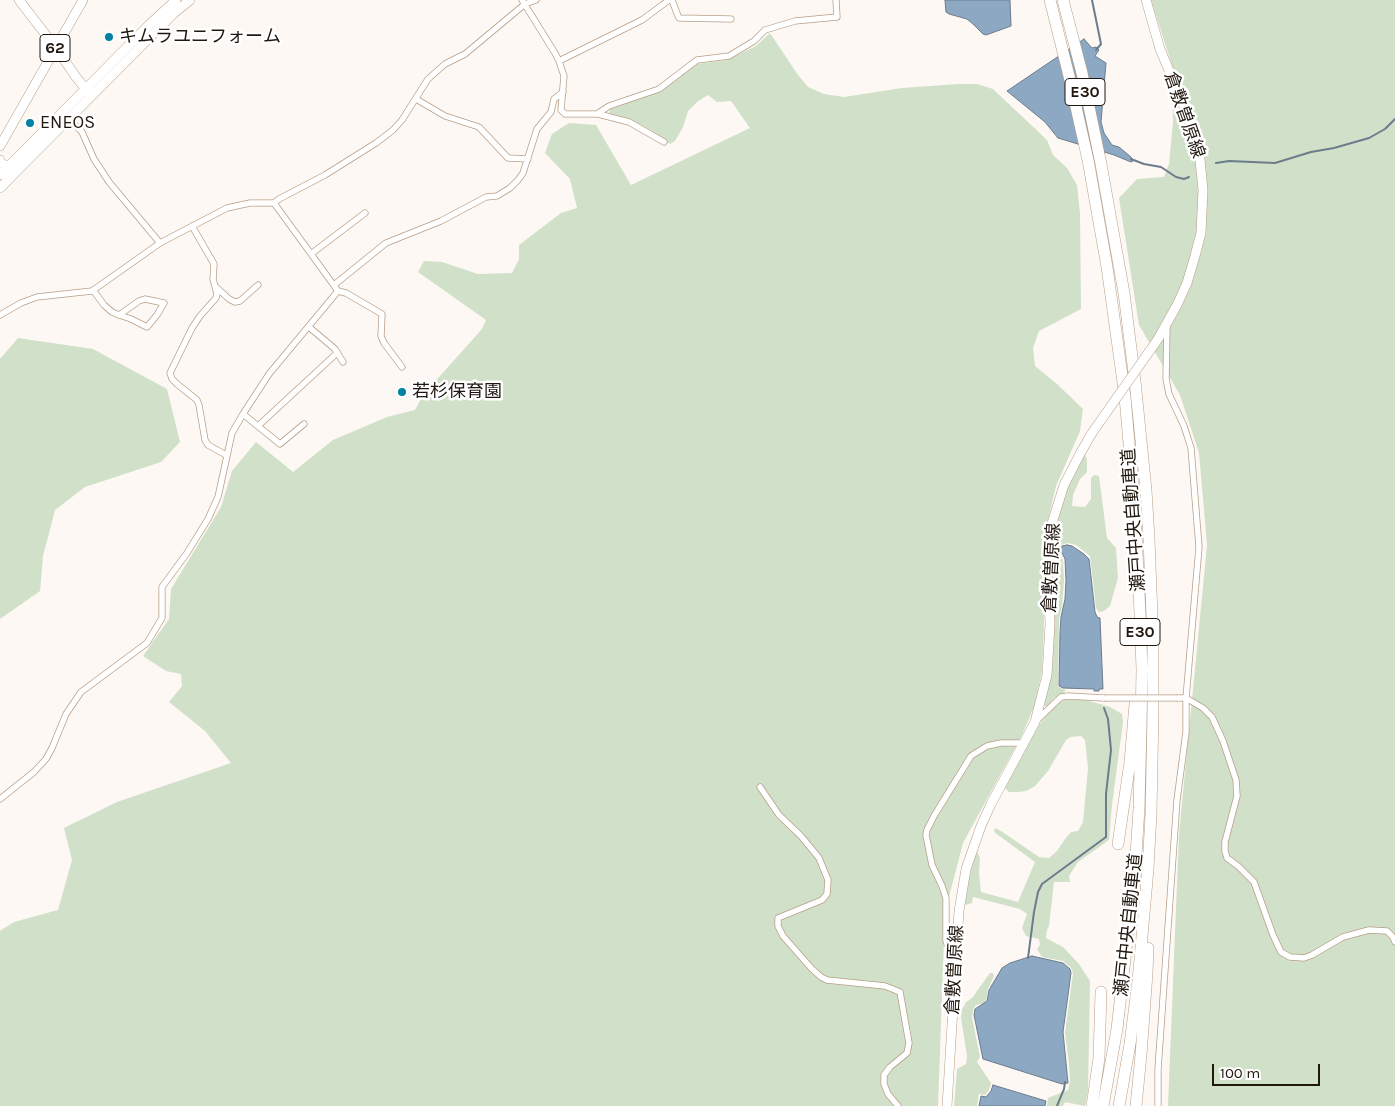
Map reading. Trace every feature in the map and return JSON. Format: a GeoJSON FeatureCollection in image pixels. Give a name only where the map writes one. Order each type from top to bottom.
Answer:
{"type":"FeatureCollection","features":[{"type":"Feature","properties":{"kind":"highway","name":"瀬戸中央自動車道"},"geometry":{"type":"LineString","coordinates":[[1050,0],[1088,160],[1107,267],[1125,397],[1135,512],[1142,669],[1139,808],[1135,871],[1120,1012],[1103,1106]]}},
{"type":"Feature","properties":{"kind":"highway","name":"瀬戸中央自動車道"},"geometry":{"type":"LineString","coordinates":[[1063,0],[1082,74],[1101,164],[1124,293],[1135,380],[1149,529],[1153,653],[1148,869],[1138,981],[1130,1044],[1119,1106]]}},
{"type":"Feature","properties":{"kind":"highway"},"geometry":{"type":"LineString","coordinates":[[1118,844],[1130,762],[1136,692],[1142,669]]}},
{"type":"Feature","properties":{"kind":"highway"},"geometry":{"type":"LineString","coordinates":[[1136,1106],[1147,973],[1148,869]]}},
{"type":"Feature","properties":{"kind":"highway"},"geometry":{"type":"LineString","coordinates":[[1092,1106],[1099,1058],[1101,992]]}},
{"type":"Feature","properties":{"kind":"street","name":"62"},"geometry":{"type":"LineString","coordinates":[[19,0],[89,92]]}},
{"type":"Feature","properties":{"kind":"street"},"geometry":{"type":"LineString","coordinates":[[0,146],[83,0]]}},
{"type":"Feature","properties":{"kind":"street"},"geometry":{"type":"LineString","coordinates":[[0,175],[8,166],[69,118],[89,92],[150,24],[176,0]]}},
{"type":"Feature","properties":{"kind":"street"},"geometry":{"type":"LineString","coordinates":[[0,188],[47,134],[89,92],[190,0]]}},
{"type":"Feature","properties":{"kind":"street"},"geometry":{"type":"LineString","coordinates":[[0,315],[21,303],[37,297],[93,290],[160,243],[227,208],[250,203],[274,203],[325,176],[376,143],[392,130],[402,120],[428,79],[445,64],[465,54],[524,2],[536,0]]}},
{"type":"Feature","properties":{"kind":"street"},"geometry":{"type":"LineString","coordinates":[[559,61],[642,20],[670,0],[680,18],[732,19]]}},
{"type":"Feature","properties":{"kind":"street"},"geometry":{"type":"LineString","coordinates":[[597,114],[609,106],[659,89],[697,60],[728,56],[754,41],[765,30],[795,21],[837,16],[836,0]]}},
{"type":"Feature","properties":{"kind":"street","name":"倉敷曽原線"},"geometry":{"type":"LineString","coordinates":[[947,1106],[961,892],[972,849],[991,804],[1035,722],[1047,675],[1050,624],[1048,576],[1052,523],[1064,485],[1081,452],[1158,339],[1177,305],[1187,283],[1201,234],[1204,190],[1194,134],[1160,49],[1146,0]]}},
{"type":"Feature","properties":{"kind":"street"},"geometry":{"type":"LineString","coordinates":[[524,2],[556,53],[559,61],[564,76],[561,110],[570,116],[597,114],[629,122],[664,142]]}},
{"type":"Feature","properties":{"kind":"street"},"geometry":{"type":"LineString","coordinates":[[334,285],[386,242],[441,221],[486,197],[497,196],[510,188],[523,173],[538,129],[550,112],[554,99],[563,92]]}},
{"type":"Feature","properties":{"kind":"street"},"geometry":{"type":"LineString","coordinates":[[416,99],[445,116],[479,127],[508,158],[528,158]]}},
{"type":"Feature","properties":{"kind":"street"},"geometry":{"type":"LineString","coordinates":[[69,118],[82,132],[94,159],[108,182],[160,243]]}},
{"type":"Feature","properties":{"kind":"street"},"geometry":{"type":"LineString","coordinates":[[0,160],[1,163],[8,166]]}},
{"type":"Feature","properties":{"kind":"street"},"geometry":{"type":"LineString","coordinates":[[274,203],[338,291],[346,293],[382,314],[381,336],[402,367]]}},
{"type":"Feature","properties":{"kind":"street"},"geometry":{"type":"LineString","coordinates":[[311,254],[365,214]]}},
{"type":"Feature","properties":{"kind":"street"},"geometry":{"type":"LineString","coordinates":[[192,226],[214,264],[213,279],[217,294],[216,298],[192,328],[170,374],[177,384],[197,400],[204,440],[208,445],[226,455]]}},
{"type":"Feature","properties":{"kind":"street"},"geometry":{"type":"LineString","coordinates":[[216,287],[229,299],[240,302],[258,285]]}},
{"type":"Feature","properties":{"kind":"street"},"geometry":{"type":"LineString","coordinates":[[93,290],[112,312],[119,315],[131,319],[147,327],[164,303],[145,299],[119,315]]}},
{"type":"Feature","properties":{"kind":"street"},"geometry":{"type":"LineString","coordinates":[[0,799],[34,772],[46,759],[66,714],[81,692],[147,643],[162,618],[162,587],[187,553],[208,519],[218,497],[232,433],[269,374],[338,291]]}},
{"type":"Feature","properties":{"kind":"street"},"geometry":{"type":"LineString","coordinates":[[1158,1106],[1158,1069],[1177,800],[1186,732],[1186,698],[1199,547],[1191,448],[1184,426],[1169,394],[1166,379],[1167,323]]}},
{"type":"Feature","properties":{"kind":"street"},"geometry":{"type":"LineString","coordinates":[[309,327],[334,349],[344,362]]}},
{"type":"Feature","properties":{"kind":"street"},"geometry":{"type":"LineString","coordinates":[[258,426],[337,353]]}},
{"type":"Feature","properties":{"kind":"street"},"geometry":{"type":"LineString","coordinates":[[243,414],[280,444],[304,424]]}},
{"type":"Feature","properties":{"kind":"street"},"geometry":{"type":"LineString","coordinates":[[1035,722],[1060,697],[1068,696],[1186,698],[1203,708],[1212,717],[1223,741],[1236,780],[1238,796],[1225,842],[1227,858],[1254,882],[1281,952],[1290,957],[1304,958],[1343,937],[1370,930],[1388,931],[1395,942]]}},
{"type":"Feature","properties":{"kind":"street"},"geometry":{"type":"LineString","coordinates":[[956,960],[951,954],[946,941],[946,898],[932,865],[926,835],[927,830],[971,756],[987,746],[1001,743],[1024,743]]}},
{"type":"Feature","properties":{"kind":"street"},"geometry":{"type":"LineString","coordinates":[[760,787],[779,815],[820,858],[828,880],[827,894],[822,900],[778,918],[778,926],[783,936],[812,969],[827,980],[885,986],[900,992],[910,1043],[907,1053],[884,1074],[884,1084],[888,1094],[898,1106]]}},
{"type":"Feature","properties":{"kind":"green space"},"geometry":{"type":"Polygon","coordinates":[[[1151,0],[1395,0],[1395,1106],[1168,1106],[1179,834],[1207,545],[1199,453],[1180,395],[1139,325],[1119,198],[1137,179],[1164,177],[1169,164],[1173,122],[1171,62],[1151,0]]]}},
{"type":"Feature","properties":{"kind":"green space"},"geometry":{"type":"Polygon","coordinates":[[[770,33],[808,87],[824,94],[844,97],[902,88],[958,84],[977,84],[993,89],[1047,140],[1053,155],[1067,168],[1077,185],[1080,214],[1081,309],[1039,331],[1033,348],[1035,366],[1083,409],[1080,431],[1056,486],[1048,520],[1043,553],[1044,627],[1042,671],[1034,707],[1022,735],[963,843],[945,912],[938,1106],[0,1106],[0,931],[14,922],[58,910],[72,860],[64,828],[117,802],[231,763],[205,731],[169,702],[182,686],[181,674],[166,671],[143,656],[169,619],[171,589],[221,507],[232,471],[256,442],[293,472],[333,440],[387,417],[415,410],[423,395],[482,329],[486,320],[418,272],[424,261],[442,262],[478,274],[512,273],[519,259],[519,245],[561,213],[577,208],[570,179],[545,153],[552,134],[569,123],[596,125],[631,185],[750,128],[731,101],[717,102],[708,95],[688,111],[683,127],[675,141],[670,144],[654,132],[630,119],[609,113],[610,109],[659,92],[697,64],[727,60],[756,46],[770,33]]]}},
{"type":"Feature","properties":{"kind":"green space"},"geometry":{"type":"Polygon","coordinates":[[[18,338],[93,349],[167,389],[180,442],[161,462],[85,487],[55,510],[43,556],[40,591],[0,619],[0,359],[18,338]]]}},
{"type":"Feature","properties":{"kind":"green space"},"geometry":{"type":"Polygon","coordinates":[[[1085,454],[1087,472],[1080,479],[1073,495],[1072,506],[1085,507],[1091,499],[1091,478],[1094,475],[1099,476],[1107,538],[1116,548],[1118,578],[1110,606],[1104,611],[1099,612],[1096,608],[1090,556],[1076,545],[1068,543],[1061,545],[1059,549],[1063,561],[1064,581],[1059,619],[1058,687],[1065,690],[1065,692],[1054,698],[1048,706],[1045,706],[1043,704],[1052,670],[1056,526],[1061,503],[1070,479],[1085,454]]]}},
{"type":"Feature","properties":{"kind":"green space"},"geometry":{"type":"Polygon","coordinates":[[[1064,700],[1086,700],[1110,707],[1122,714],[1123,722],[1109,840],[1078,862],[1069,876],[1070,882],[1054,882],[1046,938],[1063,947],[1079,964],[1090,981],[1088,1091],[1085,1106],[1065,1102],[1063,1106],[1047,1106],[1048,1098],[1068,1090],[1070,1081],[1065,1033],[1073,973],[1071,968],[1063,961],[1042,957],[1037,949],[1040,945],[1039,939],[1026,936],[1022,928],[1027,914],[1020,909],[973,897],[972,903],[965,905],[976,849],[980,858],[981,892],[1018,902],[1035,862],[994,832],[995,828],[1039,857],[1049,858],[1057,851],[1071,832],[1078,831],[1083,822],[1088,768],[1085,740],[1081,736],[1070,737],[1066,740],[1048,771],[1035,786],[1026,791],[1018,792],[1009,792],[1005,788],[1005,784],[1037,727],[1056,704],[1064,700]]]}},
{"type":"Feature","properties":{"kind":"green space"},"geometry":{"type":"Polygon","coordinates":[[[990,973],[993,973],[994,976],[988,989],[986,1000],[984,1003],[976,1005],[972,1017],[980,1057],[977,1062],[991,1083],[985,1095],[979,1094],[977,1106],[954,1106],[957,1069],[966,1064],[967,1056],[961,1011],[990,973]]]}},
{"type":"Feature","properties":{"kind":"water"},"geometry":{"type":"Polygon","coordinates":[[[945,0],[1010,0],[1011,26],[986,35],[983,34],[967,19],[946,12],[945,0]]]}},
{"type":"Feature","properties":{"kind":"water"},"geometry":{"type":"Polygon","coordinates":[[[1084,39],[1092,48],[1096,47],[1099,50],[1095,56],[1106,63],[1101,122],[1104,133],[1112,145],[1119,147],[1131,157],[1133,161],[1131,162],[1058,138],[1045,122],[1007,91],[1084,39]]]}},
{"type":"Feature","properties":{"kind":"water"},"geometry":{"type":"Polygon","coordinates":[[[1062,546],[1072,546],[1089,559],[1095,612],[1097,617],[1100,618],[1103,689],[1099,689],[1099,691],[1059,686],[1061,617],[1066,581],[1065,559],[1061,551],[1062,546]]]}},
{"type":"Feature","properties":{"kind":"water"},"geometry":{"type":"Polygon","coordinates":[[[1032,956],[1063,963],[1070,969],[1063,1032],[1068,1083],[1062,1084],[983,1059],[974,1015],[975,1009],[987,1001],[989,990],[1002,968],[1010,963],[1032,956]]]}},
{"type":"Feature","properties":{"kind":"water"},"geometry":{"type":"Polygon","coordinates":[[[993,1085],[1046,1101],[1045,1106],[979,1106],[981,1096],[986,1097],[993,1085]]]}},
{"type":"Feature","properties":{"kind":"waterway"},"geometry":{"type":"LineString","coordinates":[[1092,0],[1101,44],[1096,50]]}},
{"type":"Feature","properties":{"kind":"waterway"},"geometry":{"type":"LineString","coordinates":[[1216,163],[1229,161],[1275,163],[1369,138],[1385,129],[1395,119]]}},
{"type":"Feature","properties":{"kind":"waterway"},"geometry":{"type":"LineString","coordinates":[[1131,159],[1161,167],[1176,177],[1184,179],[1189,177]]}},
{"type":"Feature","properties":{"kind":"waterway"},"geometry":{"type":"LineString","coordinates":[[1028,958],[1034,912],[1038,892],[1042,884],[1106,837],[1106,794],[1111,750],[1108,719],[1104,708]]}},
{"type":"Feature","properties":{"kind":"waterway"},"geometry":{"type":"LineString","coordinates":[[1057,1106],[1065,1082]]}},
{"type":"Feature","properties":{"kind":"place","name":"キムラユニフォーム"},"geometry":{"type":"Point","coordinates":[109,37]}},
{"type":"Feature","properties":{"kind":"place","name":"ENEOS"},"geometry":{"type":"Point","coordinates":[30,123]}},
{"type":"Feature","properties":{"kind":"place","name":"若杉保育園"},"geometry":{"type":"Point","coordinates":[402,392]}}]}
